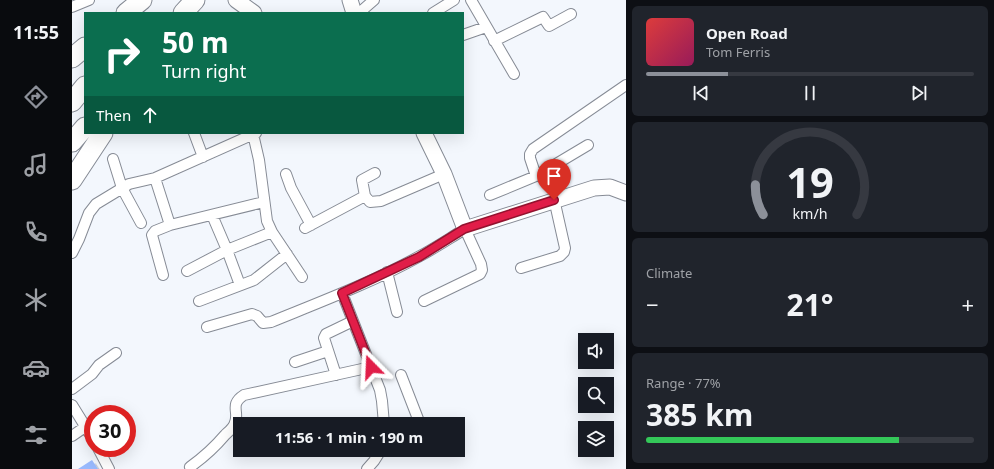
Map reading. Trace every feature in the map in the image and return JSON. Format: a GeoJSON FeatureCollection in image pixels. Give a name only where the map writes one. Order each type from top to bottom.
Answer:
{"type":"FeatureCollection","features":[{"type":"Feature","properties":{"kind":"highway"},"geometry":{"type":"LineString","coordinates":[[127,12],[142,0]]}},
{"type":"Feature","properties":{"kind":"highway"},"geometry":{"type":"LineString","coordinates":[[145,12],[154,0]]}},
{"type":"Feature","properties":{"kind":"highway"},"geometry":{"type":"LineString","coordinates":[[184,12],[196,0]]}},
{"type":"Feature","properties":{"kind":"highway"},"geometry":{"type":"LineString","coordinates":[[188,12],[196,0]]}},
{"type":"Feature","properties":{"kind":"highway"},"geometry":{"type":"LineString","coordinates":[[72,58],[84,48]]}},
{"type":"Feature","properties":{"kind":"highway"},"geometry":{"type":"LineString","coordinates":[[72,102],[84,87]]}},
{"type":"Feature","properties":{"kind":"highway"},"geometry":{"type":"LineString","coordinates":[[72,142],[84,128]]}},
{"type":"Feature","properties":{"kind":"highway"},"geometry":{"type":"LineString","coordinates":[[72,180],[102,134]]}},
{"type":"Feature","properties":{"kind":"main road"},"geometry":{"type":"LineString","coordinates":[[350,0],[354,12]]}},
{"type":"Feature","properties":{"kind":"main road"},"geometry":{"type":"LineString","coordinates":[[424,134],[444,174],[464,229],[594,188],[610,188],[626,193]]}},
{"type":"Feature","properties":{"kind":"street"},"geometry":{"type":"LineString","coordinates":[[72,7],[89,0]]}},
{"type":"Feature","properties":{"kind":"street"},"geometry":{"type":"LineString","coordinates":[[360,12],[374,0]]}},
{"type":"Feature","properties":{"kind":"street"},"geometry":{"type":"LineString","coordinates":[[435,12],[454,0]]}},
{"type":"Feature","properties":{"kind":"street"},"geometry":{"type":"LineString","coordinates":[[471,0],[514,74]]}},
{"type":"Feature","properties":{"kind":"street"},"geometry":{"type":"LineString","coordinates":[[494,41],[543,17],[549,26],[571,14]]}},
{"type":"Feature","properties":{"kind":"street"},"geometry":{"type":"LineString","coordinates":[[464,35],[486,27]]}},
{"type":"Feature","properties":{"kind":"street"},"geometry":{"type":"LineString","coordinates":[[536,176],[530,158],[530,154],[533,150],[626,85]]}},
{"type":"Feature","properties":{"kind":"street"},"geometry":{"type":"LineString","coordinates":[[194,134],[203,157]]}},
{"type":"Feature","properties":{"kind":"street"},"geometry":{"type":"LineString","coordinates":[[72,253],[89,213],[96,204],[129,184],[155,178],[254,134],[267,221],[272,232],[302,277]]}},
{"type":"Feature","properties":{"kind":"street"},"geometry":{"type":"LineString","coordinates":[[490,195],[536,176],[588,145]]}},
{"type":"Feature","properties":{"kind":"street"},"geometry":{"type":"LineString","coordinates":[[113,159],[122,188],[141,223]]}},
{"type":"Feature","properties":{"kind":"street"},"geometry":{"type":"LineString","coordinates":[[375,173],[362,180],[365,196],[370,202],[381,201],[444,174]]}},
{"type":"Feature","properties":{"kind":"street"},"geometry":{"type":"LineString","coordinates":[[286,174],[308,226],[365,196]]}},
{"type":"Feature","properties":{"kind":"street"},"geometry":{"type":"LineString","coordinates":[[155,178],[170,225]]}},
{"type":"Feature","properties":{"kind":"street"},"geometry":{"type":"LineString","coordinates":[[521,268],[560,256],[564,252],[565,248],[554,200]]}},
{"type":"Feature","properties":{"kind":"street"},"geometry":{"type":"LineString","coordinates":[[163,275],[152,235],[154,231],[170,225],[264,202]]}},
{"type":"Feature","properties":{"kind":"street"},"geometry":{"type":"LineString","coordinates":[[212,215],[240,286]]}},
{"type":"Feature","properties":{"kind":"street"},"geometry":{"type":"LineString","coordinates":[[207,327],[252,314],[257,316],[263,323],[267,324],[342,293],[419,257],[464,229],[481,264],[482,270],[480,274],[424,301]]}},
{"type":"Feature","properties":{"kind":"street"},"geometry":{"type":"LineString","coordinates":[[187,271],[227,250],[272,232]]}},
{"type":"Feature","properties":{"kind":"street"},"geometry":{"type":"LineString","coordinates":[[199,301],[240,286],[258,277],[287,254]]}},
{"type":"Feature","properties":{"kind":"street"},"geometry":{"type":"LineString","coordinates":[[387,272],[397,312]]}},
{"type":"Feature","properties":{"kind":"street"},"geometry":{"type":"LineString","coordinates":[[342,293],[380,390],[383,417]]}},
{"type":"Feature","properties":{"kind":"street"},"geometry":{"type":"LineString","coordinates":[[336,375],[324,338],[326,334],[353,321]]}},
{"type":"Feature","properties":{"kind":"street"},"geometry":{"type":"LineString","coordinates":[[295,362],[328,351]]}},
{"type":"Feature","properties":{"kind":"street"},"geometry":{"type":"LineString","coordinates":[[72,389],[92,374],[99,365],[116,353]]}},
{"type":"Feature","properties":{"kind":"street"},"geometry":{"type":"LineString","coordinates":[[189,468],[211,451],[234,425],[236,418],[235,404],[238,399],[244,395],[371,367]]}},
{"type":"Feature","properties":{"kind":"street"},"geometry":{"type":"LineString","coordinates":[[401,375],[417,417]]}},
{"type":"Feature","properties":{"kind":"street"},"geometry":{"type":"LineString","coordinates":[[72,408],[84,424]]}},
{"type":"Feature","properties":{"kind":"street"},"geometry":{"type":"LineString","coordinates":[[72,436],[84,428]]}},
{"type":"Feature","properties":{"kind":"street"},"geometry":{"type":"LineString","coordinates":[[103,457],[109,469]]}},
{"type":"Feature","properties":{"kind":"street"},"geometry":{"type":"LineString","coordinates":[[367,469],[377,457]]}},
{"type":"Feature","properties":{"kind":"building"},"geometry":{"type":"Polygon","coordinates":[[[92,460],[98,469],[78,469],[92,460]]]}},
{"type":"Feature","properties":{"kind":"route"},"geometry":{"type":"LineString","coordinates":[[371,367],[342,293],[419,257],[464,229],[554,200]]}}]}
